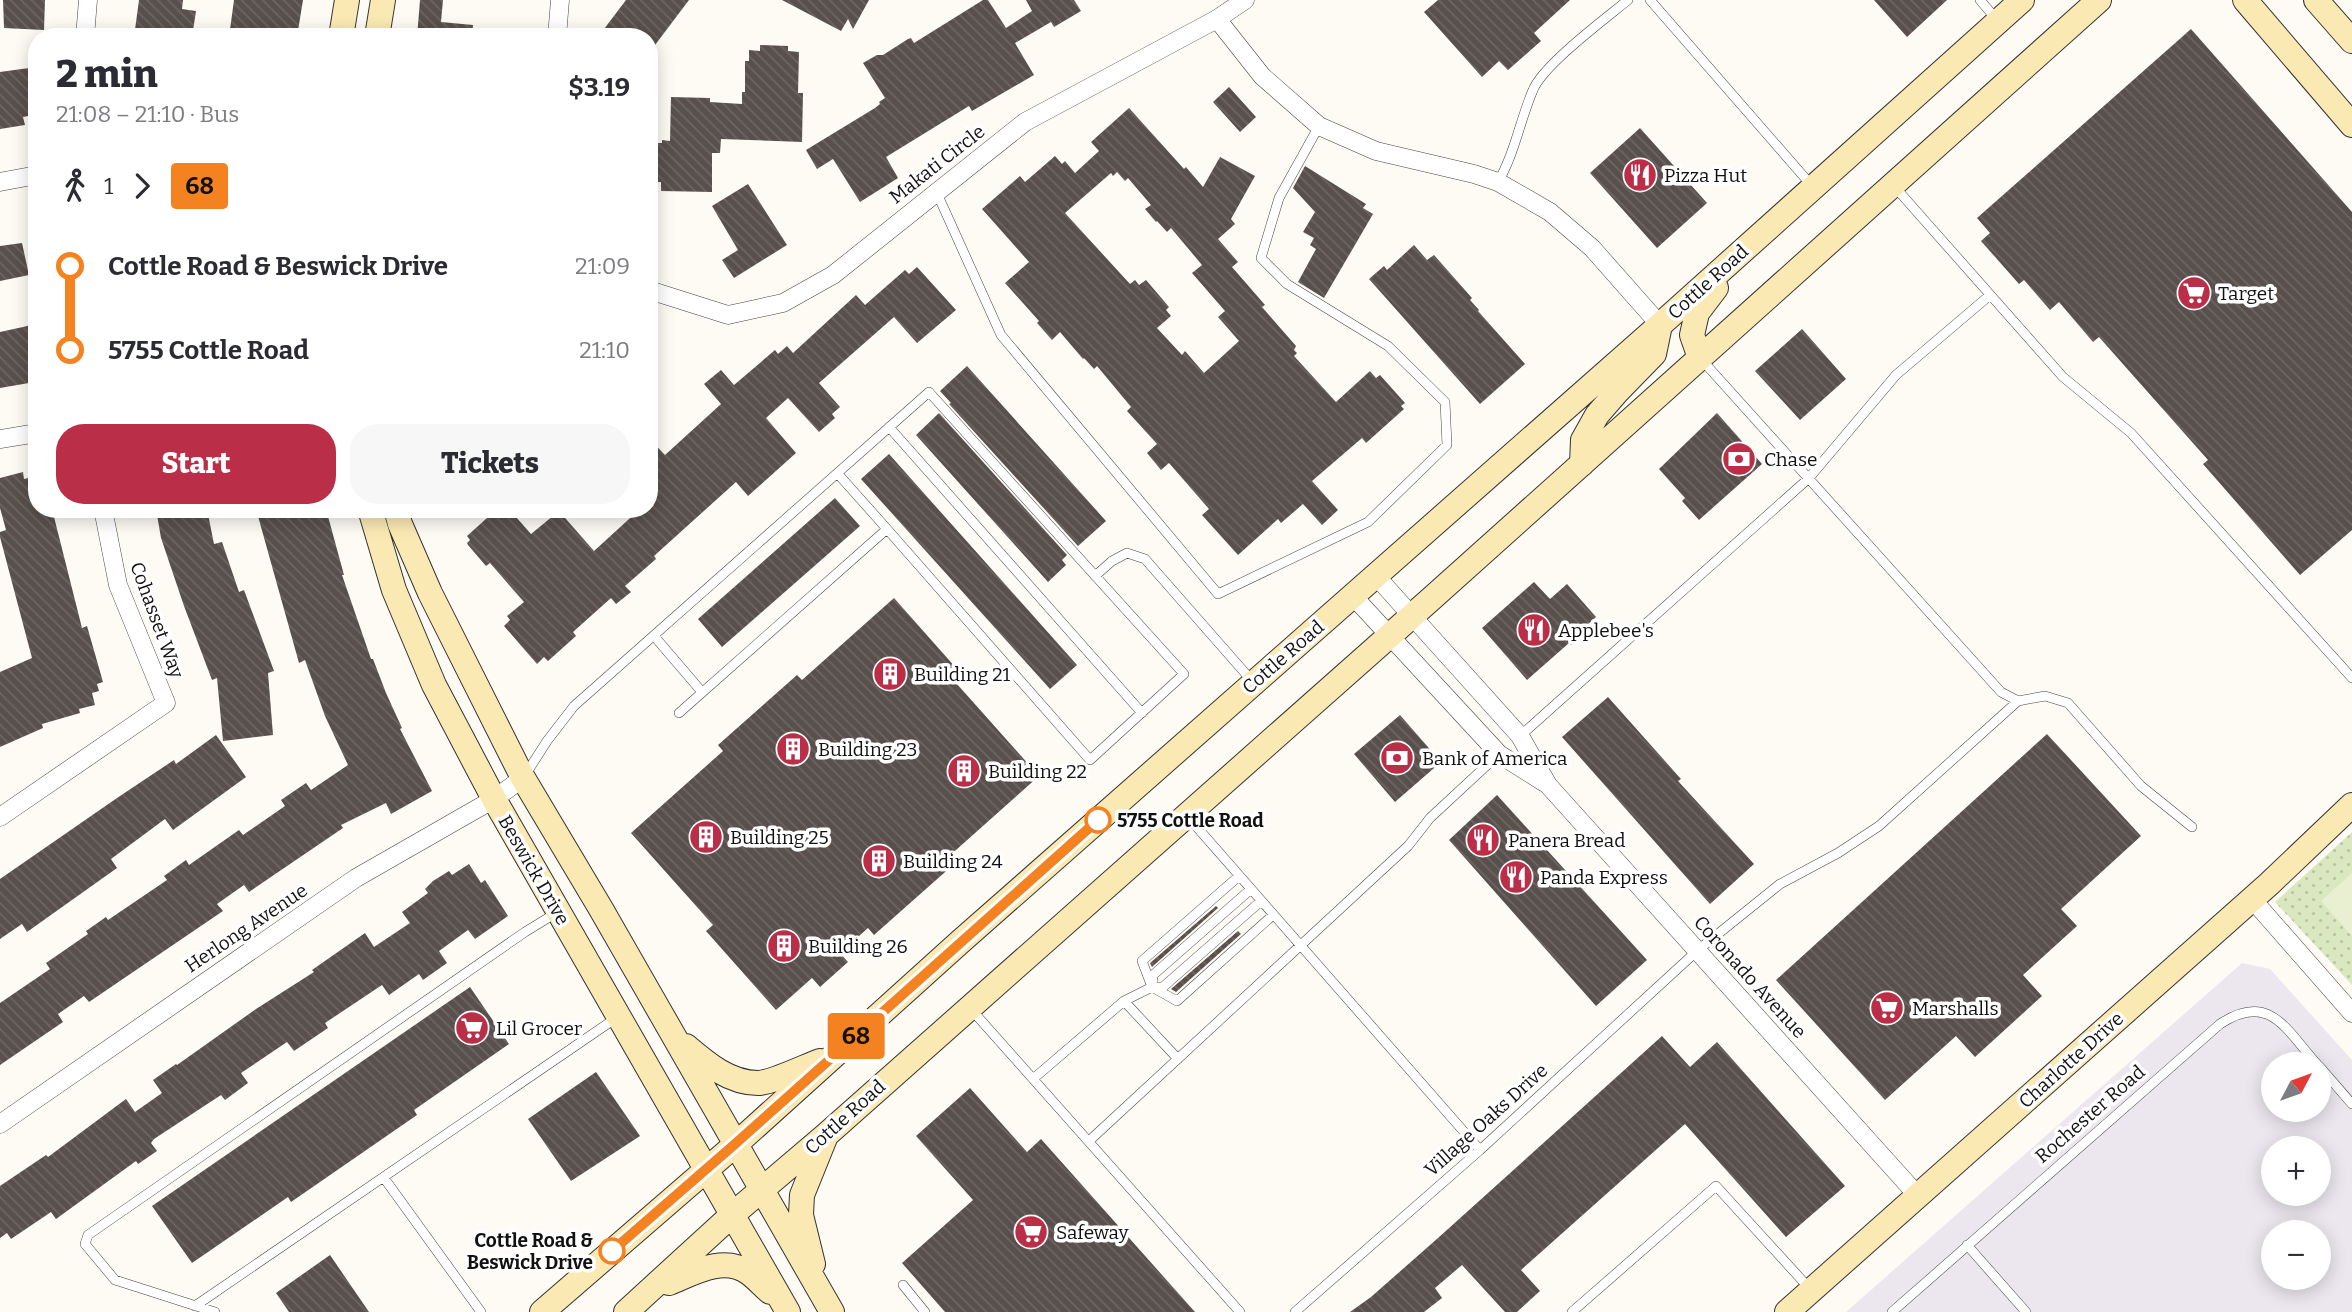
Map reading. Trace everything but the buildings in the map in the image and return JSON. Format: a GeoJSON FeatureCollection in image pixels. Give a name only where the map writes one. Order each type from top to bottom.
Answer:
{"type":"FeatureCollection","features":[{"type":"Feature","properties":{"kind":"main road"},"geometry":{"type":"LineString","coordinates":[[342,28],[347,0]]}},
{"type":"Feature","properties":{"kind":"main road"},"geometry":{"type":"LineString","coordinates":[[378,28],[383,0]]}},
{"type":"Feature","properties":{"kind":"main road","name":"Cottle Road"},"geometry":{"type":"LineString","coordinates":[[626,1312],[732,1215],[825,1136],[1412,616],[2099,0]]}},
{"type":"Feature","properties":{"kind":"main road"},"geometry":{"type":"LineString","coordinates":[[2245,0],[2352,125]]}},
{"type":"Feature","properties":{"kind":"main road"},"geometry":{"type":"LineString","coordinates":[[2316,0],[2352,41]]}},
{"type":"Feature","properties":{"kind":"main road","name":"Cottle Road"},"geometry":{"type":"LineString","coordinates":[[542,1312],[1660,325],[2008,10]]}},
{"type":"Feature","properties":{"kind":"main road"},"geometry":{"type":"LineString","coordinates":[[1700,358],[1692,335],[1698,313],[1713,291],[1769,227]]}},
{"type":"Feature","properties":{"kind":"main road"},"geometry":{"type":"LineString","coordinates":[[1581,464],[1583,440],[1597,415],[1654,354],[1660,325]]}},
{"type":"Feature","properties":{"kind":"main road","name":"Beswick Drive"},"geometry":{"type":"LineString","coordinates":[[373,518],[394,590],[434,685],[494,799],[786,1308]]}},
{"type":"Feature","properties":{"kind":"main road","name":"Beswick Drive"},"geometry":{"type":"LineString","coordinates":[[398,518],[430,593],[523,778],[827,1303]]}},
{"type":"Feature","properties":{"kind":"main road","name":"Charlotte Drive"},"geometry":{"type":"LineString","coordinates":[[1787,1312],[2252,899],[2352,805]]}},
{"type":"Feature","properties":{"kind":"main road"},"geometry":{"type":"LineString","coordinates":[[673,1035],[715,1071],[760,1084],[834,1056]]}},
{"type":"Feature","properties":{"kind":"main road"},"geometry":{"type":"LineString","coordinates":[[825,1136],[802,1195],[801,1215],[827,1303]]}},
{"type":"Feature","properties":{"kind":"main road"},"geometry":{"type":"LineString","coordinates":[[649,1292],[708,1266],[730,1265],[748,1272],[786,1308]]}},
{"type":"Feature","properties":{"kind":"street"},"geometry":{"type":"LineString","coordinates":[[86,28],[88,0]]}},
{"type":"Feature","properties":{"kind":"street"},"geometry":{"type":"LineString","coordinates":[[558,28],[560,0]]}},
{"type":"Feature","properties":{"kind":"street","name":"Makati Circle"},"geometry":{"type":"LineString","coordinates":[[658,293],[728,315],[783,303],[834,275],[1025,122],[1217,19],[1245,0]]}},
{"type":"Feature","properties":{"kind":"street"},"geometry":{"type":"LineString","coordinates":[[1217,19],[1262,76],[1319,126],[1376,151],[1498,182],[1550,212],[1592,248],[1660,325]]}},
{"type":"Feature","properties":{"kind":"street"},"geometry":{"type":"LineString","coordinates":[[0,182],[28,177]]}},
{"type":"Feature","properties":{"kind":"street"},"geometry":{"type":"LineString","coordinates":[[0,439],[28,434]]}},
{"type":"Feature","properties":{"kind":"street","name":"Cohasset Way"},"geometry":{"type":"LineString","coordinates":[[0,817],[166,703],[118,585],[105,518]]}},
{"type":"Feature","properties":{"kind":"street","name":"Coronado Avenue"},"geometry":{"type":"LineString","coordinates":[[1376,576],[1520,736],[1548,785],[1919,1197]]}},
{"type":"Feature","properties":{"kind":"street","name":"Coronado Avenue"},"geometry":{"type":"LineString","coordinates":[[1353,596],[1499,754],[1548,785]]}},
{"type":"Feature","properties":{"kind":"street","name":"Herlong Avenue"},"geometry":{"type":"LineString","coordinates":[[0,1124],[356,878],[494,799],[523,778]]}},
{"type":"Feature","properties":{"kind":"street"},"geometry":{"type":"LineString","coordinates":[[2252,899],[2352,1013]]}},
{"type":"Feature","properties":{"kind":"lane"},"geometry":{"type":"LineString","coordinates":[[1498,182],[1507,165],[1534,88],[1556,62],[1628,0]]}},
{"type":"Feature","properties":{"kind":"lane"},"geometry":{"type":"LineString","coordinates":[[1650,0],[1813,188]]}},
{"type":"Feature","properties":{"kind":"lane"},"geometry":{"type":"LineString","coordinates":[[1980,0],[2008,10]]}},
{"type":"Feature","properties":{"kind":"lane"},"geometry":{"type":"LineString","coordinates":[[936,191],[1001,335],[1218,594],[1368,522],[1447,445],[1445,402],[1388,346],[1286,284],[1261,258],[1279,198],[1319,126]]}},
{"type":"Feature","properties":{"kind":"lane"},"geometry":{"type":"LineString","coordinates":[[1893,185],[2063,377],[2131,433],[2352,678]]}},
{"type":"Feature","properties":{"kind":"lane"},"geometry":{"type":"LineString","coordinates":[[1520,736],[1809,478],[1896,375],[1990,295]]}},
{"type":"Feature","properties":{"kind":"lane"},"geometry":{"type":"LineString","coordinates":[[1700,358],[2001,692],[2018,701],[2045,696],[2068,703],[2141,786],[2192,827]]}},
{"type":"Feature","properties":{"kind":"lane"},"geometry":{"type":"LineString","coordinates":[[523,778],[574,706],[929,392],[1184,674],[1090,760],[838,474]]}},
{"type":"Feature","properties":{"kind":"lane"},"geometry":{"type":"LineString","coordinates":[[889,428],[1142,713]]}},
{"type":"Feature","properties":{"kind":"lane"},"geometry":{"type":"LineString","coordinates":[[678,713],[887,529]]}},
{"type":"Feature","properties":{"kind":"lane"},"geometry":{"type":"LineString","coordinates":[[1095,576],[1112,561],[1127,553],[1145,559],[1254,683]]}},
{"type":"Feature","properties":{"kind":"lane"},"geometry":{"type":"LineString","coordinates":[[654,636],[702,692]]}},
{"type":"Feature","properties":{"kind":"lane","name":"Village Oaks Drive"},"geometry":{"type":"LineString","coordinates":[[1295,1312],[1480,1150],[1698,950],[1780,884],[1838,853],[1879,826],[2018,701]]}},
{"type":"Feature","properties":{"kind":"lane"},"geometry":{"type":"LineString","coordinates":[[1089,1141],[1408,846],[1430,818],[1499,754]]}},
{"type":"Feature","properties":{"kind":"lane"},"geometry":{"type":"LineString","coordinates":[[1186,816],[1480,1150]]}},
{"type":"Feature","properties":{"kind":"lane"},"geometry":{"type":"LineString","coordinates":[[1239,876],[1142,961],[1152,987],[1177,1001],[1273,915]]}},
{"type":"Feature","properties":{"kind":"lane"},"geometry":{"type":"LineString","coordinates":[[1152,987],[1153,975],[1251,889]]}},
{"type":"Feature","properties":{"kind":"lane"},"geometry":{"type":"LineString","coordinates":[[1034,1079],[1124,1001],[1152,987],[1163,987],[1261,901]]}},
{"type":"Feature","properties":{"kind":"lane"},"geometry":{"type":"LineString","coordinates":[[215,1312],[115,1280],[85,1244],[89,1234],[516,938],[558,912]]}},
{"type":"Feature","properties":{"kind":"lane"},"geometry":{"type":"LineString","coordinates":[[1124,1001],[1178,1059]]}},
{"type":"Feature","properties":{"kind":"lane"},"geometry":{"type":"LineString","coordinates":[[969,1007],[1240,1312]]}},
{"type":"Feature","properties":{"kind":"lane","name":"Rochester Road"},"geometry":{"type":"LineString","coordinates":[[1892,1312],[2233,1015],[2264,1011],[2275,1017],[2306,1052]]}},
{"type":"Feature","properties":{"kind":"lane"},"geometry":{"type":"LineString","coordinates":[[195,1306],[618,1017]]}},
{"type":"Feature","properties":{"kind":"lane","name":"Rochester Road"},"geometry":{"type":"LineString","coordinates":[[2331,1080],[2352,1104]]}},
{"type":"Feature","properties":{"kind":"lane"},"geometry":{"type":"LineString","coordinates":[[384,1178],[481,1312]]}},
{"type":"Feature","properties":{"kind":"lane"},"geometry":{"type":"LineString","coordinates":[[1572,1312],[1716,1185],[1812,1291]]}},
{"type":"Feature","properties":{"kind":"lane"},"geometry":{"type":"LineString","coordinates":[[1967,1245],[2026,1312]]}},
{"type":"Feature","properties":{"kind":"lane"},"geometry":{"type":"LineString","coordinates":[[904,1285],[925,1312]]}},
{"type":"Feature","properties":{"kind":"shaded area"},"geometry":{"type":"Polygon","coordinates":[[[2242,963],[2270,969],[2352,1060],[2352,1312],[1846,1312],[2242,963]]]}},
{"type":"Feature","properties":{"kind":"green space"},"geometry":{"type":"Polygon","coordinates":[[[2352,832],[2352,985],[2275,902],[2352,832]]]}},
{"type":"Feature","properties":{"kind":"green space"},"geometry":{"type":"Polygon","coordinates":[[[2352,873],[2352,936],[2321,901],[2352,873]]]}},
{"type":"Feature","properties":{"kind":"bus line","name":"68"},"geometry":{"type":"LineString","coordinates":[[612,1251],[1098,820]]}},
{"type":"Feature","properties":{"kind":"place","name":"Pizza Hut"},"geometry":{"type":"Point","coordinates":[1640,175]}},
{"type":"Feature","properties":{"kind":"place","name":"Target"},"geometry":{"type":"Point","coordinates":[2194,293]}},
{"type":"Feature","properties":{"kind":"place","name":"Chase"},"geometry":{"type":"Point","coordinates":[1739,459]}},
{"type":"Feature","properties":{"kind":"place","name":"Applebee's"},"geometry":{"type":"Point","coordinates":[1534,630]}},
{"type":"Feature","properties":{"kind":"place","name":"Building 21"},"geometry":{"type":"Point","coordinates":[890,674]}},
{"type":"Feature","properties":{"kind":"place","name":"Building 23"},"geometry":{"type":"Point","coordinates":[793,749]}},
{"type":"Feature","properties":{"kind":"place","name":"Bank of America"},"geometry":{"type":"Point","coordinates":[1397,758]}},
{"type":"Feature","properties":{"kind":"place","name":"Building 22"},"geometry":{"type":"Point","coordinates":[964,771]}},
{"type":"Feature","properties":{"kind":"place","name":"5755 Cottle Road"},"geometry":{"type":"Point","coordinates":[1098,820]}},
{"type":"Feature","properties":{"kind":"place","name":"Building 25"},"geometry":{"type":"Point","coordinates":[706,837]}},
{"type":"Feature","properties":{"kind":"place","name":"Panera Bread"},"geometry":{"type":"Point","coordinates":[1483,840]}},
{"type":"Feature","properties":{"kind":"place","name":"Building 24"},"geometry":{"type":"Point","coordinates":[879,861]}},
{"type":"Feature","properties":{"kind":"place","name":"Panda Express"},"geometry":{"type":"Point","coordinates":[1516,877]}},
{"type":"Feature","properties":{"kind":"place","name":"Building 26"},"geometry":{"type":"Point","coordinates":[784,946]}},
{"type":"Feature","properties":{"kind":"place","name":"Marshalls"},"geometry":{"type":"Point","coordinates":[1887,1008]}},
{"type":"Feature","properties":{"kind":"place","name":"Lil Grocer"},"geometry":{"type":"Point","coordinates":[472,1028]}},
{"type":"Feature","properties":{"kind":"place","name":"Safeway"},"geometry":{"type":"Point","coordinates":[1031,1232]}},
{"type":"Feature","properties":{"kind":"place","name":"Cottle Road & Beswick Drive"},"geometry":{"type":"Point","coordinates":[612,1251]}}]}
